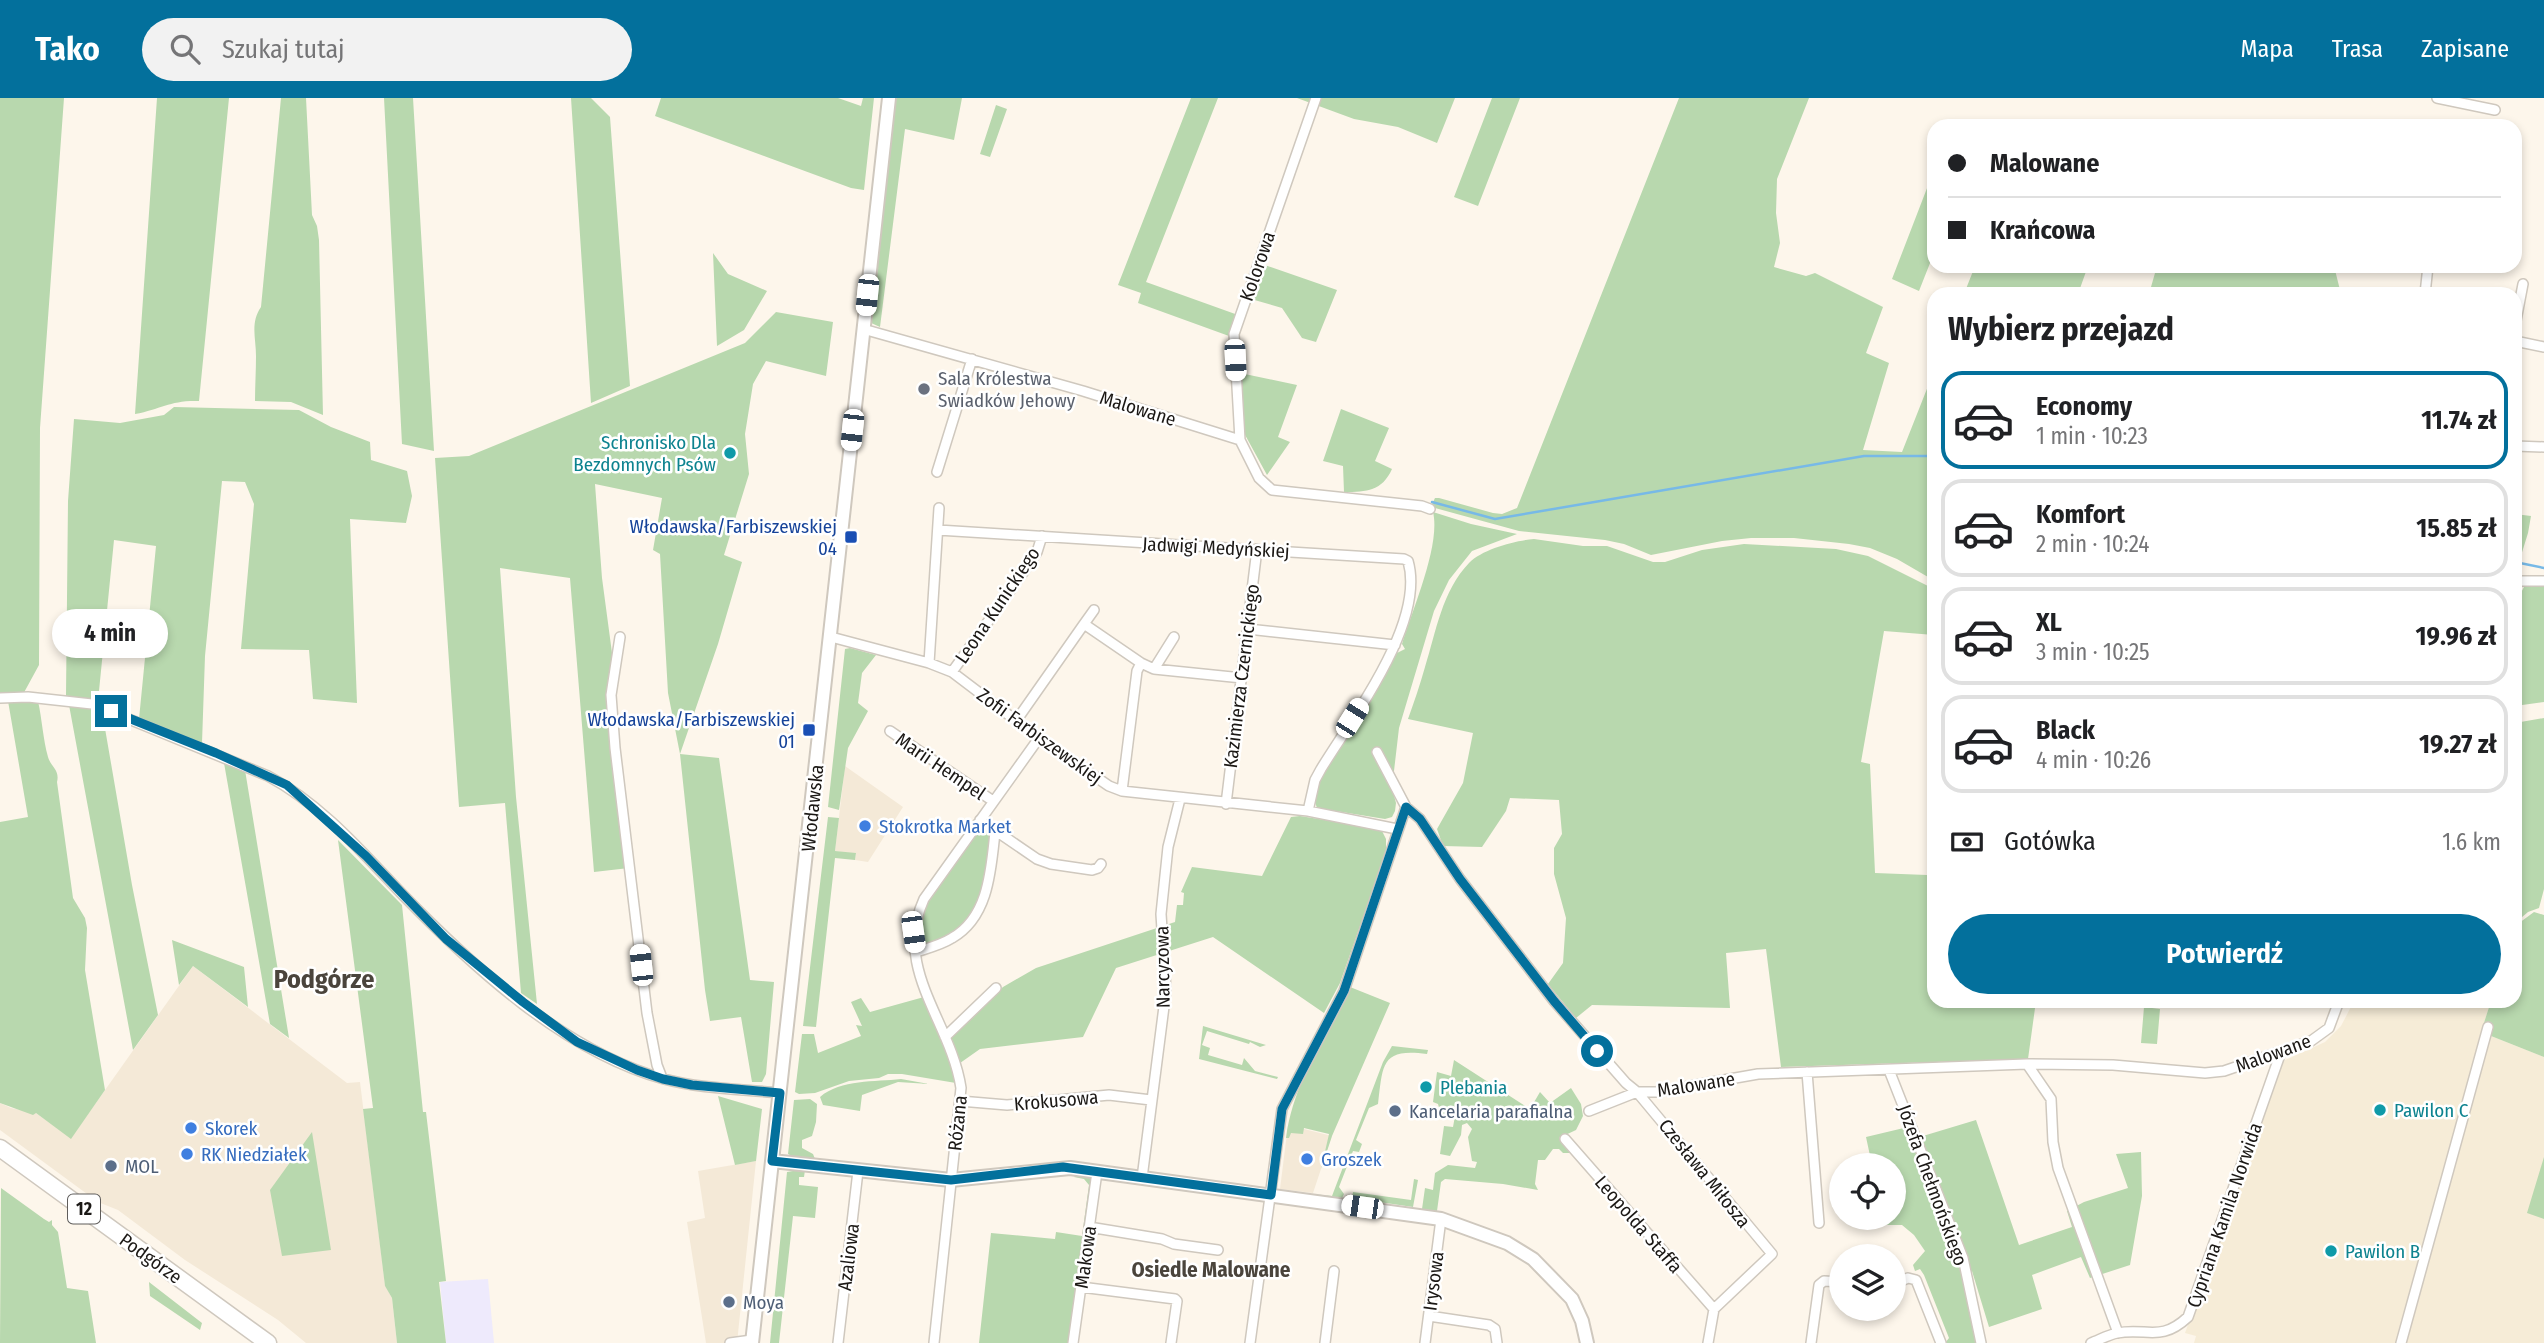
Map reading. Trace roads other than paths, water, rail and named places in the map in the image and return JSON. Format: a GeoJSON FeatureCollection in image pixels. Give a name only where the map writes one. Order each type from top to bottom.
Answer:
{"type":"FeatureCollection","features":[{"type":"Feature","properties":{"kind":"highway","name":"Podgórze"},"geometry":{"type":"LineString","coordinates":[[0,1149],[268,1343]]}},
{"type":"Feature","properties":{"kind":"main road","name":"Włodawska"},"geometry":{"type":"LineString","coordinates":[[752,1342],[889,98]]}},
{"type":"Feature","properties":{"kind":"main road"},"geometry":{"type":"LineString","coordinates":[[772,1161],[951,1180],[1059,1168],[1441,1219],[1507,1243],[1533,1259],[1572,1299],[1582,1321],[1587,1343]]}},
{"type":"Feature","properties":{"kind":"street","name":"Kolorowa"},"geometry":{"type":"LineString","coordinates":[[1240,440],[1234,334],[1315,98]]}},
{"type":"Feature","properties":{"kind":"street"},"geometry":{"type":"LineString","coordinates":[[2437,98],[2495,110]]}},
{"type":"Feature","properties":{"kind":"street"},"geometry":{"type":"LineString","coordinates":[[2522,289],[2523,284]]}},
{"type":"Feature","properties":{"kind":"street","name":"Malowane"},"geometry":{"type":"LineString","coordinates":[[863,329],[1240,440]]}},
{"type":"Feature","properties":{"kind":"street"},"geometry":{"type":"LineString","coordinates":[[2522,342],[2544,347]]}},
{"type":"Feature","properties":{"kind":"street"},"geometry":{"type":"LineString","coordinates":[[937,472],[972,359]]}},
{"type":"Feature","properties":{"kind":"street"},"geometry":{"type":"LineString","coordinates":[[1240,440],[1259,478],[1267,487],[1281,492],[1430,509]]}},
{"type":"Feature","properties":{"kind":"street"},"geometry":{"type":"LineString","coordinates":[[2522,446],[2544,447]]}},
{"type":"Feature","properties":{"kind":"street"},"geometry":{"type":"LineString","coordinates":[[929,663],[940,508]]}},
{"type":"Feature","properties":{"kind":"street","name":"Jadwigi Medyńskiej"},"geometry":{"type":"LineString","coordinates":[[938,530],[1404,558],[1408,561],[1409,596],[1395,645]]}},
{"type":"Feature","properties":{"kind":"street","name":"Leona Kunickiego"},"geometry":{"type":"LineString","coordinates":[[951,673],[1037,552],[1042,536]]}},
{"type":"Feature","properties":{"kind":"street","name":"Kazimierza Czernickiego"},"geometry":{"type":"LineString","coordinates":[[1226,804],[1256,549]]}},
{"type":"Feature","properties":{"kind":"street"},"geometry":{"type":"LineString","coordinates":[[2522,581],[2544,581]]}},
{"type":"Feature","properties":{"kind":"street"},"geometry":{"type":"LineString","coordinates":[[1016,721],[1094,610]]}},
{"type":"Feature","properties":{"kind":"street"},"geometry":{"type":"LineString","coordinates":[[1084,624],[1141,663],[1154,668],[1242,678]]}},
{"type":"Feature","properties":{"kind":"street"},"geometry":{"type":"LineString","coordinates":[[1248,629],[1395,645],[1321,769],[1304,811]]}},
{"type":"Feature","properties":{"kind":"street","name":"Zofii Farbiszewskiej"},"geometry":{"type":"LineString","coordinates":[[831,637],[929,663],[951,673],[1039,738],[1109,786],[1122,791],[1304,811],[1397,829]]}},
{"type":"Feature","properties":{"kind":"street"},"geometry":{"type":"LineString","coordinates":[[1154,668],[1174,637]]}},
{"type":"Feature","properties":{"kind":"street"},"geometry":{"type":"LineString","coordinates":[[620,638],[611,695],[615,748],[649,1026],[657,1065],[663,1079]]}},
{"type":"Feature","properties":{"kind":"street"},"geometry":{"type":"LineString","coordinates":[[1122,791],[1141,663]]}},
{"type":"Feature","properties":{"kind":"street"},"geometry":{"type":"LineString","coordinates":[[0,698],[28,697],[92,704],[216,753],[287,785],[366,856],[446,939],[577,1042],[663,1079],[692,1085],[780,1093]]}},
{"type":"Feature","properties":{"kind":"street","name":"Marii Hempel"},"geometry":{"type":"LineString","coordinates":[[890,731],[993,801]]}},
{"type":"Feature","properties":{"kind":"street","name":"Różana"},"geometry":{"type":"LineString","coordinates":[[934,1343],[960,1101],[959,1072],[919,977],[913,932],[924,899],[1039,738]]}},
{"type":"Feature","properties":{"kind":"street","name":"Malowane"},"geometry":{"type":"LineString","coordinates":[[1377,752],[1406,807],[1420,819],[1460,879],[1554,1001],[1637,1092],[1656,1092],[1758,1074],[2027,1064],[2113,1065],[2205,1073],[2224,1071],[2311,1041],[2323,1034],[2333,1020],[2337,1008]]}},
{"type":"Feature","properties":{"kind":"street","name":"Narcyzowa"},"geometry":{"type":"LineString","coordinates":[[1142,1178],[1166,991],[1161,915],[1168,847],[1180,799]]}},
{"type":"Feature","properties":{"kind":"street"},"geometry":{"type":"LineString","coordinates":[[1250,1343],[1282,1109],[1344,991],[1406,807]]}},
{"type":"Feature","properties":{"kind":"street"},"geometry":{"type":"LineString","coordinates":[[980,820],[1037,859],[1051,864],[1092,870],[1101,864]]}},
{"type":"Feature","properties":{"kind":"street"},"geometry":{"type":"LineString","coordinates":[[916,952],[956,936],[980,906],[989,883],[995,832]]}},
{"type":"Feature","properties":{"kind":"street"},"geometry":{"type":"LineString","coordinates":[[945,1037],[996,988]]}},
{"type":"Feature","properties":{"kind":"street"},"geometry":{"type":"LineString","coordinates":[[2401,1343],[2488,1027]]}},
{"type":"Feature","properties":{"kind":"street","name":"Cypriana Kamila Norwida"},"geometry":{"type":"LineString","coordinates":[[2091,1343],[2118,1333],[2153,1336],[2177,1329],[2188,1317],[2281,1052]]}},
{"type":"Feature","properties":{"kind":"street"},"geometry":{"type":"LineString","coordinates":[[2027,1064],[2051,1100],[2053,1142],[2058,1168],[2118,1333]]}},
{"type":"Feature","properties":{"kind":"street","name":"Józefa Chełmońskiego"},"geometry":{"type":"LineString","coordinates":[[1889,1070],[1962,1258],[1981,1343]]}},
{"type":"Feature","properties":{"kind":"street"},"geometry":{"type":"LineString","coordinates":[[1807,1072],[1819,1223]]}},
{"type":"Feature","properties":{"kind":"street"},"geometry":{"type":"LineString","coordinates":[[1589,1111],[1637,1092]]}},
{"type":"Feature","properties":{"kind":"street","name":"Czesława Miłosza"},"geometry":{"type":"LineString","coordinates":[[1637,1092],[1772,1254],[1714,1309]]}},
{"type":"Feature","properties":{"kind":"street","name":"Krokusowa"},"geometry":{"type":"LineString","coordinates":[[960,1101],[1007,1105],[1109,1095],[1151,1100]]}},
{"type":"Feature","properties":{"kind":"street","name":"Leopolda Staffa"},"geometry":{"type":"LineString","coordinates":[[1565,1139],[1714,1309]]}},
{"type":"Feature","properties":{"kind":"street","name":"Azaliowa"},"geometry":{"type":"LineString","coordinates":[[838,1343],[858,1171]]}},
{"type":"Feature","properties":{"kind":"street","name":"Makowa"},"geometry":{"type":"LineString","coordinates":[[1073,1343],[1097,1172]]}},
{"type":"Feature","properties":{"kind":"street","name":"Irysowa"},"geometry":{"type":"LineString","coordinates":[[1425,1343],[1441,1219]]}},
{"type":"Feature","properties":{"kind":"street"},"geometry":{"type":"LineString","coordinates":[[1089,1227],[1218,1250]]}},
{"type":"Feature","properties":{"kind":"street"},"geometry":{"type":"LineString","coordinates":[[1325,1343],[1334,1271]]}},
{"type":"Feature","properties":{"kind":"street"},"geometry":{"type":"LineString","coordinates":[[1906,1279],[1916,1280],[1941,1343]]}},
{"type":"Feature","properties":{"kind":"street"},"geometry":{"type":"LineString","coordinates":[[1811,1343],[1819,1285],[1829,1281]]}},
{"type":"Feature","properties":{"kind":"street"},"geometry":{"type":"LineString","coordinates":[[1081,1287],[1175,1299],[1177,1301],[1171,1343]]}},
{"type":"Feature","properties":{"kind":"street"},"geometry":{"type":"LineString","coordinates":[[1708,1343],[1714,1309]]}},
{"type":"Feature","properties":{"kind":"street"},"geometry":{"type":"LineString","coordinates":[[1429,1316],[1492,1326],[1497,1343]]}},
{"type":"Feature","properties":{"kind":"street"},"geometry":{"type":"LineString","coordinates":[[730,1343],[752,1342]]}},
{"type":"Feature","properties":{"kind":"waterway"},"geometry":{"type":"LineString","coordinates":[[1432,502],[1495,519],[1864,456],[1927,456]]}},
{"type":"Feature","properties":{"kind":"waterway"},"geometry":{"type":"LineString","coordinates":[[2522,563],[2544,568]]}},
{"type":"Feature","properties":{"kind":"place","name":"Sala Królestwa Swiadków Jehowy"},"geometry":{"type":"Point","coordinates":[924,389]}},
{"type":"Feature","properties":{"kind":"place","name":"Schronisko Dla Bezdomnych Psów"},"geometry":{"type":"Point","coordinates":[730,453]}},
{"type":"Feature","properties":{"kind":"place","name":"Włodawska/Farbiszewskiej 04"},"geometry":{"type":"Point","coordinates":[851,537]}},
{"type":"Feature","properties":{"kind":"place","name":"Włodawska/Farbiszewskiej 01"},"geometry":{"type":"Point","coordinates":[809,730]}},
{"type":"Feature","properties":{"kind":"place","name":"Stokrotka Market"},"geometry":{"type":"Point","coordinates":[865,826]}},
{"type":"Feature","properties":{"kind":"place","name":"Plebania"},"geometry":{"type":"Point","coordinates":[1426,1087]}},
{"type":"Feature","properties":{"kind":"place","name":"Pawilon C"},"geometry":{"type":"Point","coordinates":[2380,1110]}},
{"type":"Feature","properties":{"kind":"place","name":"Kancelaria parafialna"},"geometry":{"type":"Point","coordinates":[1395,1111]}},
{"type":"Feature","properties":{"kind":"place","name":"Skorek"},"geometry":{"type":"Point","coordinates":[191,1128]}},
{"type":"Feature","properties":{"kind":"place","name":"RK Niedziałek"},"geometry":{"type":"Point","coordinates":[187,1154]}},
{"type":"Feature","properties":{"kind":"place","name":"Groszek"},"geometry":{"type":"Point","coordinates":[1307,1159]}},
{"type":"Feature","properties":{"kind":"place","name":"MOL"},"geometry":{"type":"Point","coordinates":[111,1166]}},
{"type":"Feature","properties":{"kind":"place","name":"Pawilon B"},"geometry":{"type":"Point","coordinates":[2331,1251]}},
{"type":"Feature","properties":{"kind":"place","name":"Moya"},"geometry":{"type":"Point","coordinates":[729,1302]}},
{"type":"Feature","properties":{"kind":"district","name":"Podgórze"},"geometry":{"type":"Point","coordinates":[324,979]}},
{"type":"Feature","properties":{"kind":"district","name":"Osiedle Malowane"},"geometry":{"type":"Point","coordinates":[1211,1270]}}]}
